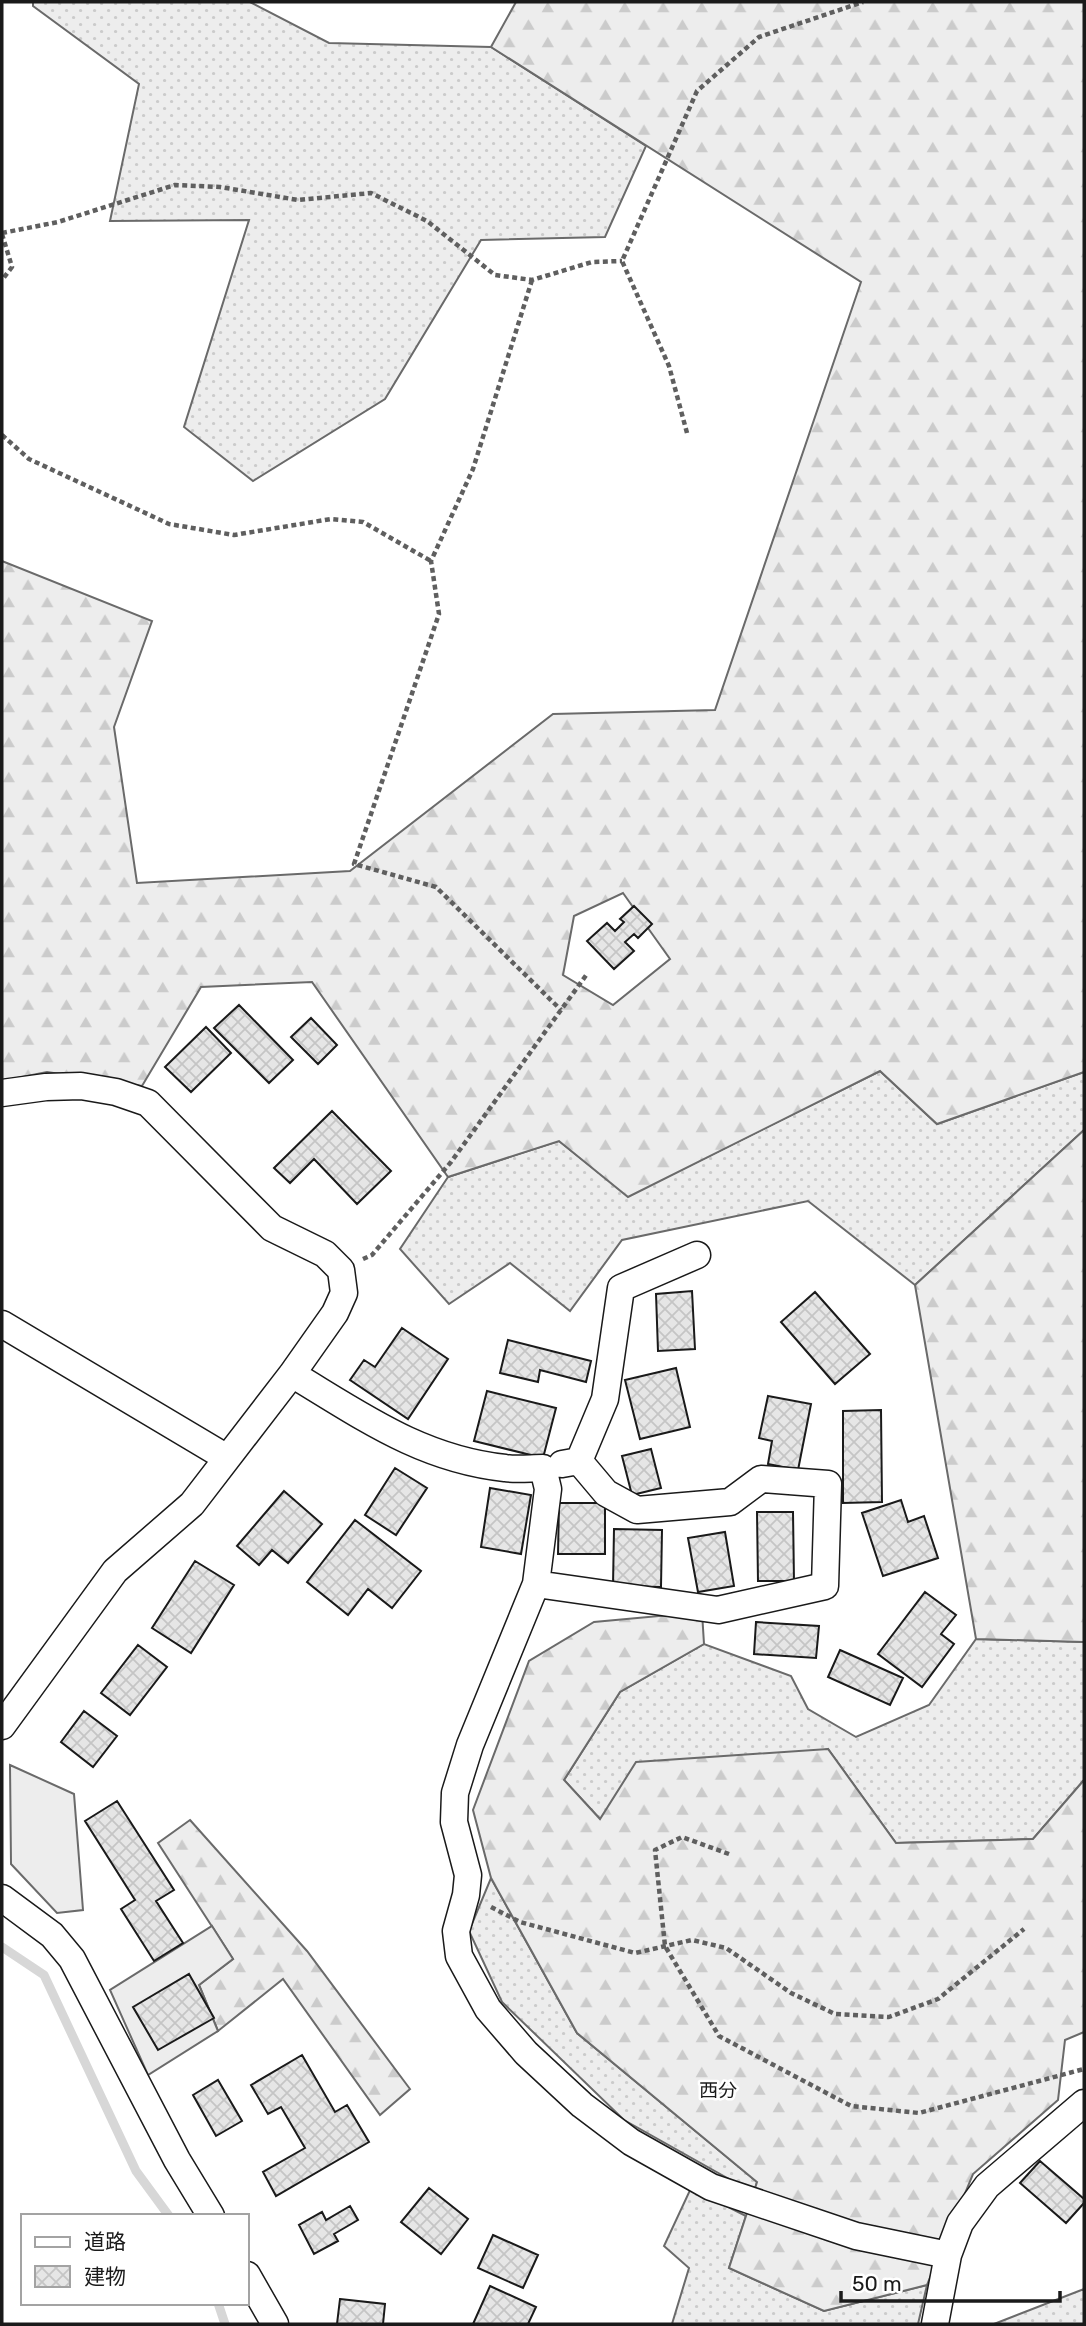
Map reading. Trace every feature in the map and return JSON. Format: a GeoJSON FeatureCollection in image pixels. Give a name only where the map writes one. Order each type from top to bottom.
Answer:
{"type":"FeatureCollection","features":[{"type":"Feature","properties":{"kind":"street"},"geometry":{"type":"LineString","coordinates":[[2,1093],[81,1086],[116,1091],[148,1103],[272,1228],[325,1254],[341,1270],[344,1293],[335,1313],[292,1374],[192,1504],[115,1571],[2,1727]]}},
{"type":"Feature","properties":{"kind":"street"},"geometry":{"type":"LineString","coordinates":[[579,1461],[605,1399],[621,1288],[697,1255]]}},
{"type":"Feature","properties":{"kind":"street"},"geometry":{"type":"LineString","coordinates":[[2,1325],[227,1458]]}},
{"type":"Feature","properties":{"kind":"street"},"geometry":{"type":"LineString","coordinates":[[292,1374],[399,1438],[440,1455],[506,1469],[543,1468],[579,1461]]}},
{"type":"Feature","properties":{"kind":"street"},"geometry":{"type":"LineString","coordinates":[[536,1584],[718,1610],[825,1586],[828,1484],[761,1479],[730,1502],[637,1510],[606,1493],[579,1461]]}},
{"type":"Feature","properties":{"kind":"street"},"geometry":{"type":"LineString","coordinates":[[543,1468],[548,1489],[536,1584],[470,1745],[455,1793],[454,1822],[468,1875],[466,1895],[456,1931],[459,1956],[488,2009],[526,2053],[582,2105],[631,2142],[711,2187],[856,2236],[948,2255]]}},
{"type":"Feature","properties":{"kind":"street"},"geometry":{"type":"LineString","coordinates":[[2,1898],[52,1935],[72,1959],[177,2161],[210,2214]]}},
{"type":"Feature","properties":{"kind":"street"},"geometry":{"type":"LineString","coordinates":[[935,2324],[948,2255],[960,2223],[987,2186],[1084,2103]]}},
{"type":"Feature","properties":{"kind":"street"},"geometry":{"type":"LineString","coordinates":[[248,2277],[275,2324]]}},
{"type":"Feature","properties":{"kind":"path"},"geometry":{"type":"LineString","coordinates":[[687,433],[669,366],[622,261],[697,91],[759,37],[863,2]]}},
{"type":"Feature","properties":{"kind":"path"},"geometry":{"type":"LineString","coordinates":[[2,280],[12,267],[2,233],[58,222],[175,186],[220,187],[298,200],[371,193],[427,221],[495,275],[532,280],[592,262],[622,261]]}},
{"type":"Feature","properties":{"kind":"path"},"geometry":{"type":"LineString","coordinates":[[532,280],[473,469],[431,561],[439,614],[354,864],[436,887],[561,1010]]}},
{"type":"Feature","properties":{"kind":"path"},"geometry":{"type":"LineString","coordinates":[[2,435],[29,459],[169,524],[234,535],[331,519],[363,522],[431,561]]}},
{"type":"Feature","properties":{"kind":"path"},"geometry":{"type":"LineString","coordinates":[[341,1270],[372,1255],[451,1162],[587,974]]}},
{"type":"Feature","properties":{"kind":"path"},"geometry":{"type":"LineString","coordinates":[[729,1854],[681,1837],[655,1850],[665,1947],[719,2036],[851,2105],[919,2113],[1084,2069]]}},
{"type":"Feature","properties":{"kind":"path"},"geometry":{"type":"LineString","coordinates":[[466,1895],[520,1922],[635,1953],[692,1940],[726,1948],[791,1993],[835,2014],[889,2017],[938,2000],[1024,1929]]}},
{"type":"Feature","properties":{"kind":"green space"},"geometry":{"type":"Polygon","coordinates":[[[33,2],[250,2],[329,43],[491,47],[646,146],[605,237],[481,240],[385,399],[253,481],[184,427],[249,220],[110,221],[139,84],[33,6],[33,2]]]}},
{"type":"Feature","properties":{"kind":"green space"},"geometry":{"type":"Polygon","coordinates":[[[516,2],[1084,2],[1084,1072],[937,1124],[880,1071],[628,1197],[559,1141],[448,1177],[312,982],[201,987],[142,1086],[47,1072],[2,1081],[2,561],[152,621],[114,727],[137,883],[350,871],[553,714],[715,710],[861,282],[491,47],[516,2]],[[623,893],[574,916],[563,975],[613,1005],[670,959],[623,893]]]}},
{"type":"Feature","properties":{"kind":"green space"},"geometry":{"type":"Polygon","coordinates":[[[880,1071],[937,1124],[1084,1072],[1084,1130],[915,1285],[808,1201],[622,1240],[570,1311],[510,1263],[449,1304],[400,1249],[448,1177],[559,1141],[628,1196],[880,1071]]]}},
{"type":"Feature","properties":{"kind":"green space"},"geometry":{"type":"Polygon","coordinates":[[[1084,1130],[1084,1642],[976,1639],[915,1285],[1084,1130]]]}},
{"type":"Feature","properties":{"kind":"green space"},"geometry":{"type":"Polygon","coordinates":[[[702,1612],[704,1644],[620,1692],[564,1780],[600,1819],[636,1762],[828,1749],[896,1843],[1033,1839],[1084,1780],[1084,2032],[1065,2040],[1058,2100],[973,2174],[927,2285],[824,2311],[729,2268],[757,2182],[577,2033],[491,1878],[473,1810],[529,1661],[594,1622],[702,1612]]]}},
{"type":"Feature","properties":{"kind":"green space"},"geometry":{"type":"Polygon","coordinates":[[[976,1639],[1084,1642],[1084,1780],[1033,1839],[896,1843],[828,1749],[600,1819],[564,1780],[620,1692],[704,1644],[791,1676],[808,1709],[856,1737],[929,1705],[976,1639]]]}},
{"type":"Feature","properties":{"kind":"green space"},"geometry":{"type":"Polygon","coordinates":[[[190,1820],[307,1951],[410,2089],[380,2115],[283,1979],[218,2031],[199,1985],[233,1959],[158,1843],[190,1820]]]}},
{"type":"Feature","properties":{"kind":"green space"},"geometry":{"type":"Polygon","coordinates":[[[491,1878],[577,2033],[757,2182],[754,2193],[624,2120],[502,2002],[469,1931],[491,1878]]]}},
{"type":"Feature","properties":{"kind":"green space"},"geometry":{"type":"Polygon","coordinates":[[[691,2188],[746,2216],[729,2268],[824,2311],[927,2285],[918,2324],[672,2324],[689,2268],[664,2246],[691,2188]]]}},
{"type":"Feature","properties":{"kind":"green space"},"geometry":{"type":"Polygon","coordinates":[[[1084,2289],[1084,2324],[994,2324],[1084,2289]]]}},
{"type":"Feature","properties":{"kind":"shaded area"},"geometry":{"type":"Polygon","coordinates":[[[10,1765],[74,1794],[83,1910],[57,1913],[11,1864],[10,1765]]]}},
{"type":"Feature","properties":{"kind":"shaded area"},"geometry":{"type":"Polygon","coordinates":[[[212,1926],[233,1959],[199,1985],[218,2031],[148,2075],[110,1990],[212,1926]]]}},
{"type":"Feature","properties":{"kind":"building"},"geometry":{"type":"Polygon","coordinates":[[[634,906],[652,924],[638,938],[634,934],[625,942],[634,951],[614,969],[587,941],[607,923],[615,931],[624,922],[620,919],[634,906]]]}},
{"type":"Feature","properties":{"kind":"building"},"geometry":{"type":"Polygon","coordinates":[[[239,1005],[293,1060],[269,1083],[214,1028],[239,1005]]]}},
{"type":"Feature","properties":{"kind":"building"},"geometry":{"type":"Polygon","coordinates":[[[311,1018],[337,1045],[318,1064],[291,1037],[311,1018]]]}},
{"type":"Feature","properties":{"kind":"building"},"geometry":{"type":"Polygon","coordinates":[[[206,1027],[231,1053],[191,1092],[165,1067],[206,1027]]]}},
{"type":"Feature","properties":{"kind":"building"},"geometry":{"type":"Polygon","coordinates":[[[332,1111],[391,1171],[357,1204],[314,1159],[290,1183],[274,1168],[332,1111]]]}},
{"type":"Feature","properties":{"kind":"building"},"geometry":{"type":"Polygon","coordinates":[[[692,1291],[695,1349],[658,1351],[656,1294],[692,1291]]]}},
{"type":"Feature","properties":{"kind":"building"},"geometry":{"type":"Polygon","coordinates":[[[815,1292],[870,1354],[835,1384],[781,1322],[815,1292]]]}},
{"type":"Feature","properties":{"kind":"building"},"geometry":{"type":"Polygon","coordinates":[[[402,1328],[448,1359],[408,1419],[350,1380],[364,1360],[375,1367],[402,1328]]]}},
{"type":"Feature","properties":{"kind":"building"},"geometry":{"type":"Polygon","coordinates":[[[508,1340],[591,1361],[586,1382],[540,1370],[538,1382],[500,1373],[508,1340]]]}},
{"type":"Feature","properties":{"kind":"building"},"geometry":{"type":"Polygon","coordinates":[[[676,1368],[690,1427],[640,1439],[625,1380],[676,1368]]]}},
{"type":"Feature","properties":{"kind":"building"},"geometry":{"type":"Polygon","coordinates":[[[487,1391],[556,1408],[543,1458],[474,1441],[487,1391]]]}},
{"type":"Feature","properties":{"kind":"building"},"geometry":{"type":"Polygon","coordinates":[[[768,1396],[811,1404],[798,1470],[768,1464],[772,1441],[759,1438],[768,1396]]]}},
{"type":"Feature","properties":{"kind":"building"},"geometry":{"type":"Polygon","coordinates":[[[881,1410],[882,1502],[843,1503],[843,1411],[881,1410]]]}},
{"type":"Feature","properties":{"kind":"building"},"geometry":{"type":"Polygon","coordinates":[[[651,1449],[661,1488],[632,1495],[622,1456],[651,1449]]]}},
{"type":"Feature","properties":{"kind":"building"},"geometry":{"type":"Polygon","coordinates":[[[395,1468],[427,1488],[396,1535],[365,1515],[395,1468]]]}},
{"type":"Feature","properties":{"kind":"building"},"geometry":{"type":"Polygon","coordinates":[[[490,1488],[531,1495],[521,1554],[481,1547],[490,1488]]]}},
{"type":"Feature","properties":{"kind":"building"},"geometry":{"type":"Polygon","coordinates":[[[284,1491],[322,1524],[288,1563],[272,1550],[259,1565],[237,1546],[284,1491]]]}},
{"type":"Feature","properties":{"kind":"building"},"geometry":{"type":"Polygon","coordinates":[[[901,1500],[908,1522],[924,1516],[938,1558],[883,1576],[862,1513],[901,1500]]]}},
{"type":"Feature","properties":{"kind":"building"},"geometry":{"type":"Polygon","coordinates":[[[559,1503],[605,1503],[605,1554],[558,1554],[559,1503]]]}},
{"type":"Feature","properties":{"kind":"building"},"geometry":{"type":"Polygon","coordinates":[[[757,1512],[793,1512],[794,1581],[758,1581],[757,1512]]]}},
{"type":"Feature","properties":{"kind":"building"},"geometry":{"type":"Polygon","coordinates":[[[355,1520],[421,1571],[392,1608],[368,1589],[348,1615],[307,1582],[355,1520]]]}},
{"type":"Feature","properties":{"kind":"building"},"geometry":{"type":"Polygon","coordinates":[[[614,1529],[662,1530],[661,1587],[613,1586],[614,1529]]]}},
{"type":"Feature","properties":{"kind":"building"},"geometry":{"type":"Polygon","coordinates":[[[725,1532],[734,1586],[698,1592],[688,1538],[725,1532]]]}},
{"type":"Feature","properties":{"kind":"building"},"geometry":{"type":"Polygon","coordinates":[[[195,1561],[234,1585],[191,1653],[152,1628],[195,1561]]]}},
{"type":"Feature","properties":{"kind":"building"},"geometry":{"type":"Polygon","coordinates":[[[925,1592],[956,1615],[941,1634],[954,1644],[922,1687],[878,1654],[925,1592]]]}},
{"type":"Feature","properties":{"kind":"building"},"geometry":{"type":"Polygon","coordinates":[[[756,1622],[819,1626],[816,1658],[754,1654],[756,1622]]]}},
{"type":"Feature","properties":{"kind":"building"},"geometry":{"type":"Polygon","coordinates":[[[138,1645],[167,1667],[130,1715],[101,1693],[138,1645]]]}},
{"type":"Feature","properties":{"kind":"building"},"geometry":{"type":"Polygon","coordinates":[[[840,1650],[903,1678],[890,1705],[828,1677],[840,1650]]]}},
{"type":"Feature","properties":{"kind":"building"},"geometry":{"type":"Polygon","coordinates":[[[84,1711],[117,1736],[93,1767],[61,1742],[84,1711]]]}},
{"type":"Feature","properties":{"kind":"building"},"geometry":{"type":"Polygon","coordinates":[[[117,1801],[174,1890],[156,1901],[183,1943],[154,1961],[121,1909],[135,1900],[85,1821],[117,1801]]]}},
{"type":"Feature","properties":{"kind":"building"},"geometry":{"type":"Polygon","coordinates":[[[189,1974],[214,2018],[158,2050],[133,2007],[189,1974]]]}},
{"type":"Feature","properties":{"kind":"building"},"geometry":{"type":"Polygon","coordinates":[[[302,2055],[335,2112],[347,2105],[369,2142],[276,2196],[263,2172],[305,2148],[281,2107],[268,2114],[251,2085],[302,2055]]]}},
{"type":"Feature","properties":{"kind":"building"},"geometry":{"type":"Polygon","coordinates":[[[218,2080],[242,2121],[216,2136],[193,2095],[218,2080]]]}},
{"type":"Feature","properties":{"kind":"building"},"geometry":{"type":"Polygon","coordinates":[[[1040,2161],[1084,2199],[1084,2203],[1066,2223],[1020,2183],[1040,2161]]]}},
{"type":"Feature","properties":{"kind":"building"},"geometry":{"type":"Polygon","coordinates":[[[429,2188],[468,2219],[441,2254],[401,2222],[429,2188]]]}},
{"type":"Feature","properties":{"kind":"building"},"geometry":{"type":"Polygon","coordinates":[[[350,2206],[358,2220],[334,2234],[338,2241],[314,2254],[299,2225],[322,2212],[326,2220],[350,2206]]]}},
{"type":"Feature","properties":{"kind":"building"},"geometry":{"type":"Polygon","coordinates":[[[493,2235],[538,2255],[523,2288],[478,2268],[493,2235]]]}},
{"type":"Feature","properties":{"kind":"building"},"geometry":{"type":"Polygon","coordinates":[[[490,2286],[536,2307],[528,2324],[473,2324],[490,2286]]]}},
{"type":"Feature","properties":{"kind":"building"},"geometry":{"type":"Polygon","coordinates":[[[340,2299],[385,2304],[383,2324],[337,2324],[340,2299]]]}},
{"type":"Feature","properties":{"kind":"waterway"},"geometry":{"type":"LineString","coordinates":[[2,1947],[44,1975],[136,2171],[168,2214]]}},
{"type":"Feature","properties":{"kind":"waterway"},"geometry":{"type":"LineString","coordinates":[[219,2305],[225,2324]]}},
{"type":"Feature","properties":{"kind":"district","name":"西分"},"geometry":{"type":"Point","coordinates":[718,2090]}}]}
